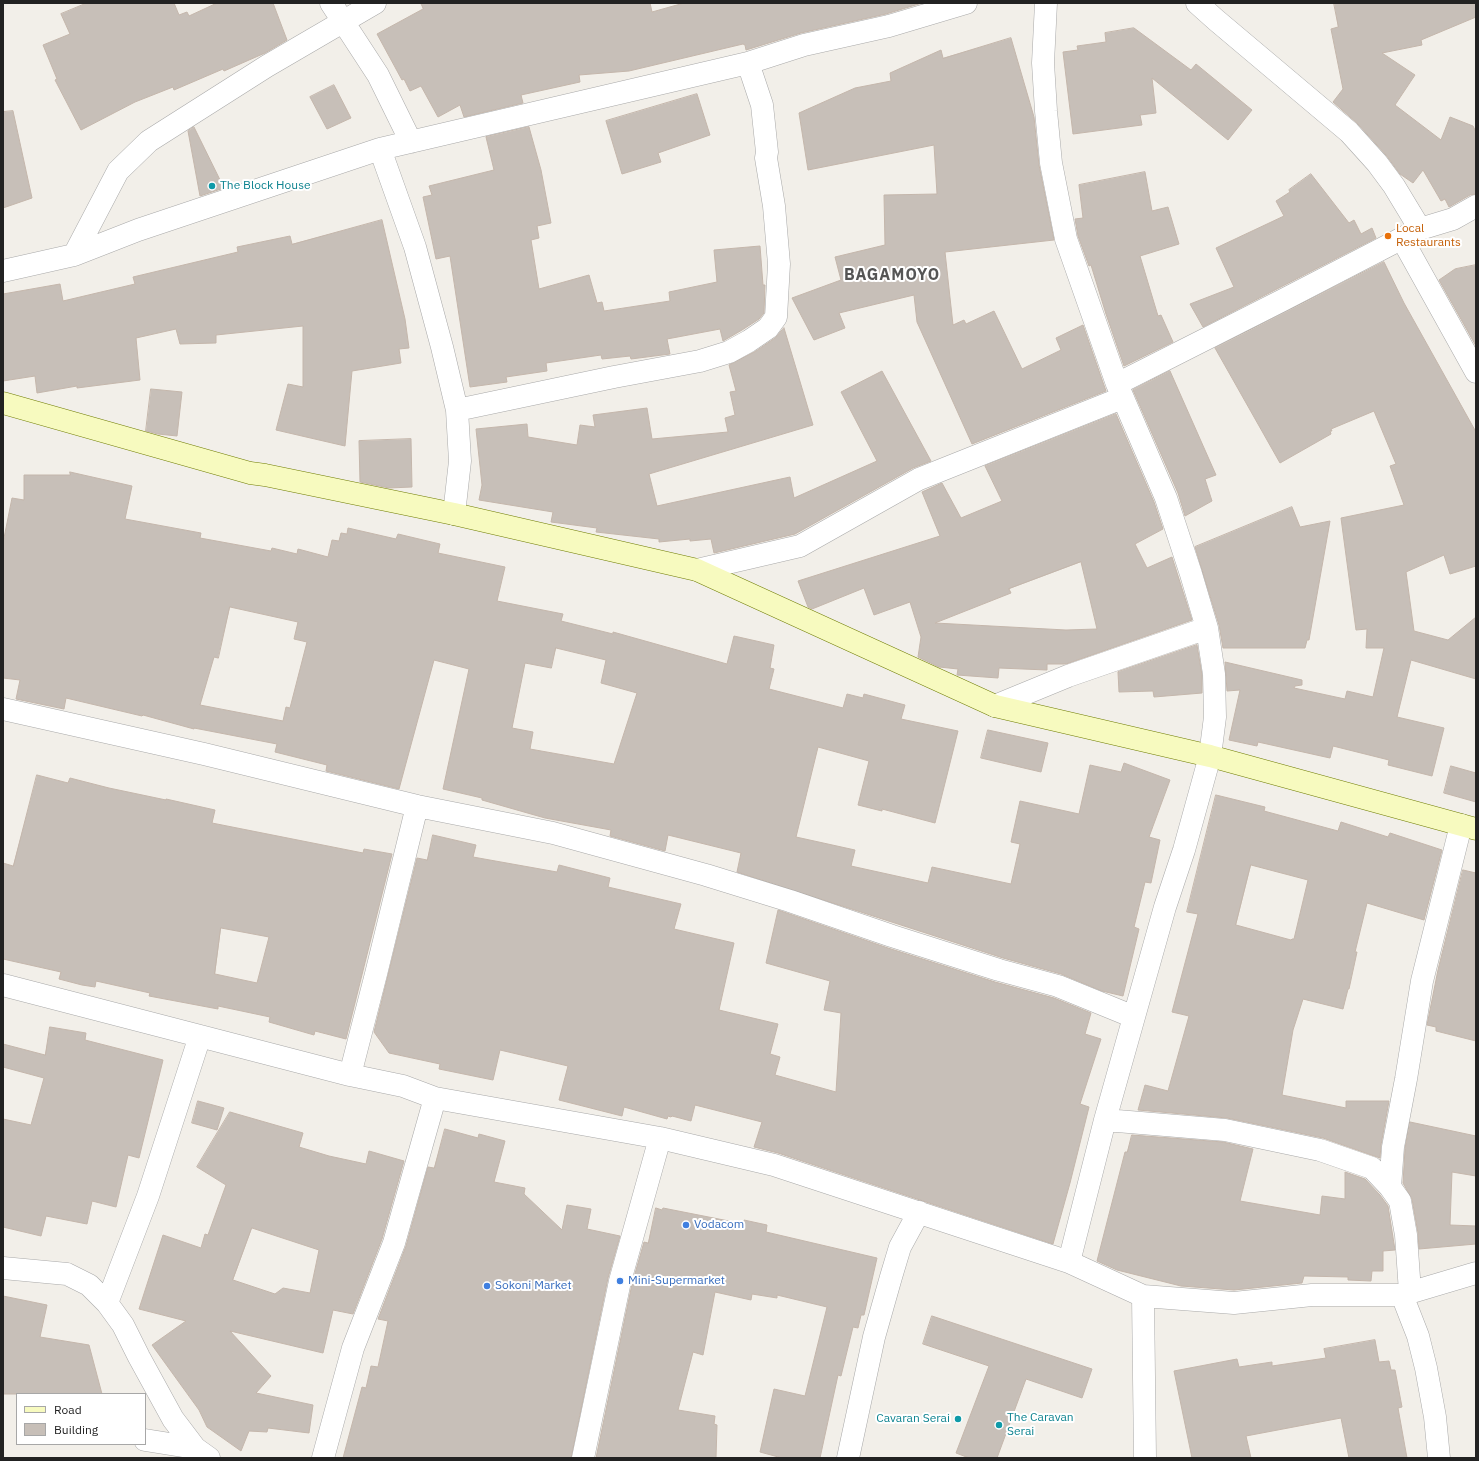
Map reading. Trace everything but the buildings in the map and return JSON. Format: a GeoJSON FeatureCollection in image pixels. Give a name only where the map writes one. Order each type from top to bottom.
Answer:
{"type":"FeatureCollection","features":[{"type":"Feature","properties":{"kind":"main road"},"geometry":{"type":"LineString","coordinates":[[3,403],[250,473],[273,476],[454,514],[697,570],[995,706],[1210,756],[1468,827]]}},
{"type":"Feature","properties":{"kind":"street"},"geometry":{"type":"LineString","coordinates":[[331,3],[378,75],[411,142]]}},
{"type":"Feature","properties":{"kind":"street"},"geometry":{"type":"LineString","coordinates":[[74,255],[118,171],[149,141],[267,66],[375,3]]}},
{"type":"Feature","properties":{"kind":"street"},"geometry":{"type":"LineString","coordinates":[[3,271],[74,255],[138,230],[380,149],[748,63],[804,45],[889,26],[966,3]]}},
{"type":"Feature","properties":{"kind":"street"},"geometry":{"type":"LineString","coordinates":[[1046,3],[1043,63],[1046,111],[1053,170],[1066,239],[1120,391],[1166,498],[1207,628],[1214,674],[1216,717],[1210,756],[1184,850],[1165,907],[1105,1120],[1069,1262]]}},
{"type":"Feature","properties":{"kind":"street"},"geometry":{"type":"LineString","coordinates":[[1197,3],[1349,132],[1377,163],[1394,186],[1411,234],[1476,372]]}},
{"type":"Feature","properties":{"kind":"street"},"geometry":{"type":"LineString","coordinates":[[457,410],[614,376],[700,361],[729,352],[768,328],[776,317],[779,264],[774,206],[766,158],[767,152],[762,105],[748,63]]}},
{"type":"Feature","properties":{"kind":"street"},"geometry":{"type":"LineString","coordinates":[[380,149],[415,247],[457,410],[460,460],[454,514]]}},
{"type":"Feature","properties":{"kind":"street"},"geometry":{"type":"LineString","coordinates":[[697,570],[800,546],[919,479],[1120,391],[1411,234],[1453,219],[1476,206]]}},
{"type":"Feature","properties":{"kind":"street"},"geometry":{"type":"LineString","coordinates":[[995,706],[1068,676],[1207,628]]}},
{"type":"Feature","properties":{"kind":"street"},"geometry":{"type":"LineString","coordinates":[[3,709],[204,754],[417,806],[553,833],[706,875],[790,901],[892,936],[999,970],[1058,986],[1134,1017]]}},
{"type":"Feature","properties":{"kind":"street"},"geometry":{"type":"LineString","coordinates":[[350,1075],[417,806]]}},
{"type":"Feature","properties":{"kind":"street"},"geometry":{"type":"LineString","coordinates":[[1390,1187],[1393,1148],[1422,981],[1468,827]]}},
{"type":"Feature","properties":{"kind":"street"},"geometry":{"type":"LineString","coordinates":[[3,985],[350,1075],[403,1086],[435,1098],[660,1138],[774,1165],[1069,1262],[1143,1296],[1234,1303],[1312,1295],[1406,1294],[1476,1273]]}},
{"type":"Feature","properties":{"kind":"street"},"geometry":{"type":"LineString","coordinates":[[107,1303],[148,1196],[200,1036]]}},
{"type":"Feature","properties":{"kind":"street"},"geometry":{"type":"LineString","coordinates":[[323,1458],[353,1348],[394,1243],[435,1098]]}},
{"type":"Feature","properties":{"kind":"street"},"geometry":{"type":"LineString","coordinates":[[1105,1120],[1225,1130],[1320,1150],[1372,1168],[1390,1187],[1400,1201],[1406,1235],[1406,1294],[1426,1368],[1435,1417],[1439,1458]]}},
{"type":"Feature","properties":{"kind":"street"},"geometry":{"type":"LineString","coordinates":[[583,1458],[620,1281],[660,1138]]}},
{"type":"Feature","properties":{"kind":"street"},"geometry":{"type":"LineString","coordinates":[[848,1458],[874,1336],[891,1277],[900,1247],[919,1212]]}},
{"type":"Feature","properties":{"kind":"street"},"geometry":{"type":"LineString","coordinates":[[3,1268],[67,1274],[88,1285],[107,1303],[123,1325],[173,1419],[202,1453]]}},
{"type":"Feature","properties":{"kind":"street"},"geometry":{"type":"LineString","coordinates":[[1143,1296],[1145,1458]]}},
{"type":"Feature","properties":{"kind":"street"},"geometry":{"type":"LineString","coordinates":[[146,1440],[202,1453]]}},
{"type":"Feature","properties":{"kind":"place","name":"The Block House"},"geometry":{"type":"Point","coordinates":[212,186]}},
{"type":"Feature","properties":{"kind":"place","name":"Local Restaurants"},"geometry":{"type":"Point","coordinates":[1388,236]}},
{"type":"Feature","properties":{"kind":"place","name":"Vodacom"},"geometry":{"type":"Point","coordinates":[686,1225]}},
{"type":"Feature","properties":{"kind":"place","name":"Mini-Supermarket"},"geometry":{"type":"Point","coordinates":[620,1281]}},
{"type":"Feature","properties":{"kind":"place","name":"Sokoni Market"},"geometry":{"type":"Point","coordinates":[487,1286]}},
{"type":"Feature","properties":{"kind":"place","name":"Cavaran Serai"},"geometry":{"type":"Point","coordinates":[958,1419]}},
{"type":"Feature","properties":{"kind":"place","name":"The Caravan Serai"},"geometry":{"type":"Point","coordinates":[999,1425]}},
{"type":"Feature","properties":{"kind":"district","name":"BAGAMOYO"},"geometry":{"type":"Point","coordinates":[892,275]}}]}
